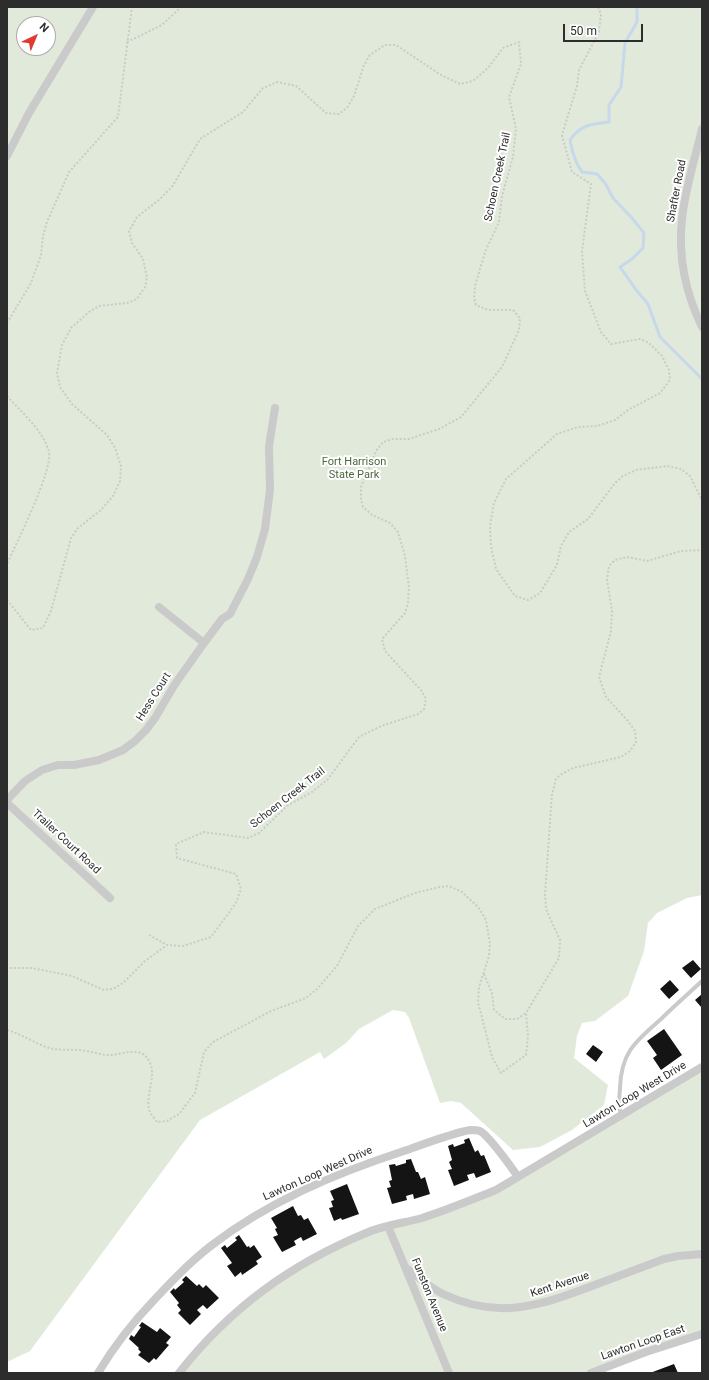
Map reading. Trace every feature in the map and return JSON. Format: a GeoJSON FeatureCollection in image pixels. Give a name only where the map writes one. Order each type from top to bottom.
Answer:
{"type":"FeatureCollection","features":[{"type":"Feature","properties":{"kind":"street"},"geometry":{"type":"LineString","coordinates":[[7,156],[29,113],[93,7]]}},
{"type":"Feature","properties":{"kind":"street","name":"Shafter Road"},"geometry":{"type":"LineString","coordinates":[[702,129],[685,197],[681,221],[681,240],[685,279],[693,308],[702,327]]}},
{"type":"Feature","properties":{"kind":"street","name":"Hess Court"},"geometry":{"type":"LineString","coordinates":[[7,801],[24,781],[42,770],[58,765],[74,765],[99,760],[114,755],[131,744],[152,723],[175,684],[204,643],[222,619],[230,614],[248,580],[261,543],[268,509],[270,490],[269,446],[275,408]]}},
{"type":"Feature","properties":{"kind":"street"},"geometry":{"type":"LineString","coordinates":[[159,607],[204,643]]}},
{"type":"Feature","properties":{"kind":"street","name":"Trailer Court Road"},"geometry":{"type":"LineString","coordinates":[[7,801],[110,898]]}},
{"type":"Feature","properties":{"kind":"street","name":"Lawton Loop West Drive"},"geometry":{"type":"LineString","coordinates":[[179,1373],[196,1352],[246,1303],[272,1283],[305,1262],[331,1248],[367,1232],[422,1218],[468,1202],[496,1190],[702,1067]]}},
{"type":"Feature","properties":{"kind":"street","name":"Lawton Loop West Drive"},"geometry":{"type":"LineString","coordinates":[[98,1373],[109,1354],[129,1328],[169,1284],[190,1264],[212,1245],[241,1224],[290,1197],[366,1164],[470,1130],[476,1130],[484,1135],[506,1160],[518,1177]]}},
{"type":"Feature","properties":{"kind":"street","name":"Funston Avenue"},"geometry":{"type":"LineString","coordinates":[[388,1226],[448,1373]]}},
{"type":"Feature","properties":{"kind":"street","name":"Kent Avenue"},"geometry":{"type":"LineString","coordinates":[[406,1268],[426,1283],[457,1299],[480,1306],[495,1308],[520,1308],[539,1305],[558,1299],[664,1259],[702,1254]]}},
{"type":"Feature","properties":{"kind":"street","name":"Lawton Loop East"},"geometry":{"type":"LineString","coordinates":[[591,1373],[646,1352],[702,1334]]}},
{"type":"Feature","properties":{"kind":"lane"},"geometry":{"type":"LineString","coordinates":[[621,1116],[619,1101],[620,1077],[623,1064],[630,1050],[639,1038],[702,981]]}},
{"type":"Feature","properties":{"kind":"path"},"geometry":{"type":"LineString","coordinates":[[7,323],[31,283],[42,255],[43,236],[47,222],[69,172],[118,117],[126,42],[132,7]]}},
{"type":"Feature","properties":{"kind":"path"},"geometry":{"type":"LineString","coordinates":[[126,42],[162,24],[181,7]]}},
{"type":"Feature","properties":{"kind":"path"},"geometry":{"type":"LineString","coordinates":[[598,7],[601,14],[599,32],[579,70],[577,86],[562,135],[572,172],[591,184],[582,252],[585,291],[600,332],[611,344],[640,339],[650,343],[662,356],[669,370],[670,380],[660,393],[628,410],[615,420],[598,426],[578,427],[557,434],[506,479],[494,503],[490,526],[491,546],[496,569],[516,596],[528,600],[540,593],[557,565],[561,546],[569,532],[588,519],[615,483],[623,476],[636,470],[667,466],[681,469],[690,476],[702,500]]}},
{"type":"Feature","properties":{"kind":"path","name":"Schoen Creek Trail"},"geometry":{"type":"LineString","coordinates":[[7,600],[31,630],[43,628],[51,611],[71,538],[78,528],[101,510],[109,501],[120,481],[121,466],[115,448],[107,435],[72,404],[60,387],[57,373],[62,345],[71,328],[94,309],[99,306],[127,303],[137,299],[145,288],[147,277],[143,259],[132,243],[129,231],[136,217],[160,199],[172,187],[200,139],[243,112],[263,88],[277,82],[296,86],[326,113],[339,114],[347,108],[354,96],[364,66],[370,56],[385,45],[396,45],[440,75],[460,84],[473,81],[488,68],[503,48],[519,42],[521,64],[509,97],[516,129],[513,157],[502,196],[499,222],[485,252],[475,286],[474,298],[476,305],[488,310],[513,310],[520,318],[519,330],[502,367],[461,417],[439,430],[409,439],[393,439],[383,442],[376,451],[361,486],[361,500],[363,507],[372,515],[390,523],[398,532],[405,556],[409,588],[408,604],[405,614],[382,639],[385,651],[421,690],[426,699],[424,709],[418,714],[380,726],[359,737],[328,779],[312,792],[287,806],[259,832],[248,838],[204,832],[176,844],[177,858],[236,874],[241,889],[236,903],[211,937],[183,946],[167,945]]}},
{"type":"Feature","properties":{"kind":"path"},"geometry":{"type":"LineString","coordinates":[[7,396],[40,432],[49,453],[49,464],[40,491],[7,564]]}},
{"type":"Feature","properties":{"kind":"path"},"geometry":{"type":"LineString","coordinates":[[484,972],[492,993],[494,1010],[505,1019],[517,1019],[526,1013],[559,958],[560,940],[546,909],[545,894],[552,794],[556,779],[560,774],[573,768],[621,757],[630,751],[636,742],[635,731],[606,697],[599,677],[611,631],[612,611],[607,579],[609,566],[615,560],[627,557],[647,560],[681,551],[702,550]]}},
{"type":"Feature","properties":{"kind":"path"},"geometry":{"type":"LineString","coordinates":[[7,1030],[20,1033],[46,1047],[58,1050],[79,1050],[109,1055],[132,1051],[145,1055],[151,1064],[152,1076],[148,1100],[150,1112],[157,1122],[167,1122],[179,1114],[195,1093],[204,1052],[213,1042],[271,1011],[306,998],[317,989],[337,966],[358,926],[375,910],[415,893],[449,886],[462,892],[478,907],[486,920],[490,944],[489,956],[479,987],[478,1002],[492,1057],[501,1073],[526,1055],[528,1036],[526,1013]]}},
{"type":"Feature","properties":{"kind":"path"},"geometry":{"type":"LineString","coordinates":[[7,968],[32,968],[72,976],[104,990],[113,989],[123,983],[145,961],[167,945],[149,936]]}},
{"type":"Feature","properties":{"kind":"green space","name":"Fort Harrison State Park"},"geometry":{"type":"Polygon","coordinates":[[[7,7],[702,7],[702,895],[687,898],[657,913],[648,923],[644,951],[628,996],[595,1021],[582,1023],[577,1036],[574,1058],[608,1085],[604,1105],[572,1130],[540,1147],[513,1150],[461,1103],[451,1101],[440,1103],[409,1018],[405,1012],[393,1010],[359,1029],[346,1043],[324,1059],[320,1052],[200,1120],[30,1351],[7,1362],[7,7]]]}},
{"type":"Feature","properties":{"kind":"green space"},"geometry":{"type":"Polygon","coordinates":[[[702,1067],[702,1334],[591,1373],[179,1373],[231,1317],[331,1248],[468,1202],[702,1067]]]}},
{"type":"Feature","properties":{"kind":"building"},"geometry":{"type":"Polygon","coordinates":[[[693,960],[701,969],[691,978],[682,968],[693,960]]]}},
{"type":"Feature","properties":{"kind":"building"},"geometry":{"type":"Polygon","coordinates":[[[670,980],[679,990],[669,999],[660,989],[670,980]]]}},
{"type":"Feature","properties":{"kind":"building"},"geometry":{"type":"Polygon","coordinates":[[[702,994],[702,1008],[695,1000],[702,994]]]}},
{"type":"Feature","properties":{"kind":"building"},"geometry":{"type":"Polygon","coordinates":[[[664,1029],[682,1055],[661,1070],[653,1058],[657,1055],[647,1041],[664,1029]]]}},
{"type":"Feature","properties":{"kind":"building"},"geometry":{"type":"Polygon","coordinates":[[[593,1045],[603,1052],[596,1062],[586,1054],[593,1045]]]}},
{"type":"Feature","properties":{"kind":"building"},"geometry":{"type":"Polygon","coordinates":[[[469,1138],[475,1152],[478,1150],[481,1156],[484,1155],[491,1172],[476,1178],[474,1173],[467,1175],[469,1180],[454,1186],[448,1170],[452,1169],[449,1162],[452,1160],[448,1146],[453,1144],[454,1147],[465,1143],[464,1140],[469,1138]]]}},
{"type":"Feature","properties":{"kind":"building"},"geometry":{"type":"Polygon","coordinates":[[[411,1159],[416,1172],[418,1172],[421,1179],[425,1177],[430,1194],[414,1199],[413,1194],[406,1196],[407,1200],[392,1204],[387,1188],[391,1187],[389,1181],[392,1180],[389,1165],[395,1164],[396,1166],[406,1163],[406,1160],[411,1159]]]}},
{"type":"Feature","properties":{"kind":"building"},"geometry":{"type":"Polygon","coordinates":[[[347,1184],[359,1214],[334,1221],[329,1208],[333,1207],[331,1201],[334,1200],[330,1191],[347,1184]]]}},
{"type":"Feature","properties":{"kind":"building"},"geometry":{"type":"Polygon","coordinates":[[[293,1206],[298,1216],[301,1215],[304,1220],[308,1218],[317,1234],[303,1241],[301,1237],[294,1241],[296,1245],[282,1252],[273,1237],[278,1235],[275,1229],[277,1228],[271,1218],[293,1206]]]}},
{"type":"Feature","properties":{"kind":"building"},"geometry":{"type":"Polygon","coordinates":[[[239,1235],[247,1247],[249,1246],[250,1248],[254,1245],[262,1257],[256,1261],[258,1264],[242,1275],[241,1272],[235,1277],[227,1266],[232,1263],[221,1248],[225,1245],[227,1248],[237,1240],[235,1238],[239,1235]]]}},
{"type":"Feature","properties":{"kind":"building"},"geometry":{"type":"Polygon","coordinates":[[[186,1276],[197,1286],[199,1284],[203,1288],[206,1285],[219,1298],[207,1309],[203,1305],[197,1310],[201,1314],[190,1325],[178,1313],[181,1310],[177,1305],[179,1303],[170,1292],[174,1288],[175,1290],[184,1282],[182,1280],[186,1276]]]}},
{"type":"Feature","properties":{"kind":"building"},"geometry":{"type":"Polygon","coordinates":[[[142,1322],[157,1332],[160,1328],[171,1337],[166,1343],[169,1345],[156,1360],[154,1358],[149,1363],[138,1355],[141,1352],[138,1349],[139,1348],[129,1339],[131,1335],[134,1337],[141,1327],[139,1326],[142,1322]]]}},
{"type":"Feature","properties":{"kind":"building"},"geometry":{"type":"Polygon","coordinates":[[[674,1364],[678,1373],[650,1373],[674,1364]]]}},
{"type":"Feature","properties":{"kind":"waterway"},"geometry":{"type":"LineString","coordinates":[[637,7],[637,22],[625,43],[621,87],[609,105],[609,122],[586,126],[578,131],[570,140],[574,157],[582,172],[597,174],[605,183],[613,198],[644,233],[643,248],[632,259],[620,267],[648,304],[660,337],[702,379]]}}]}
